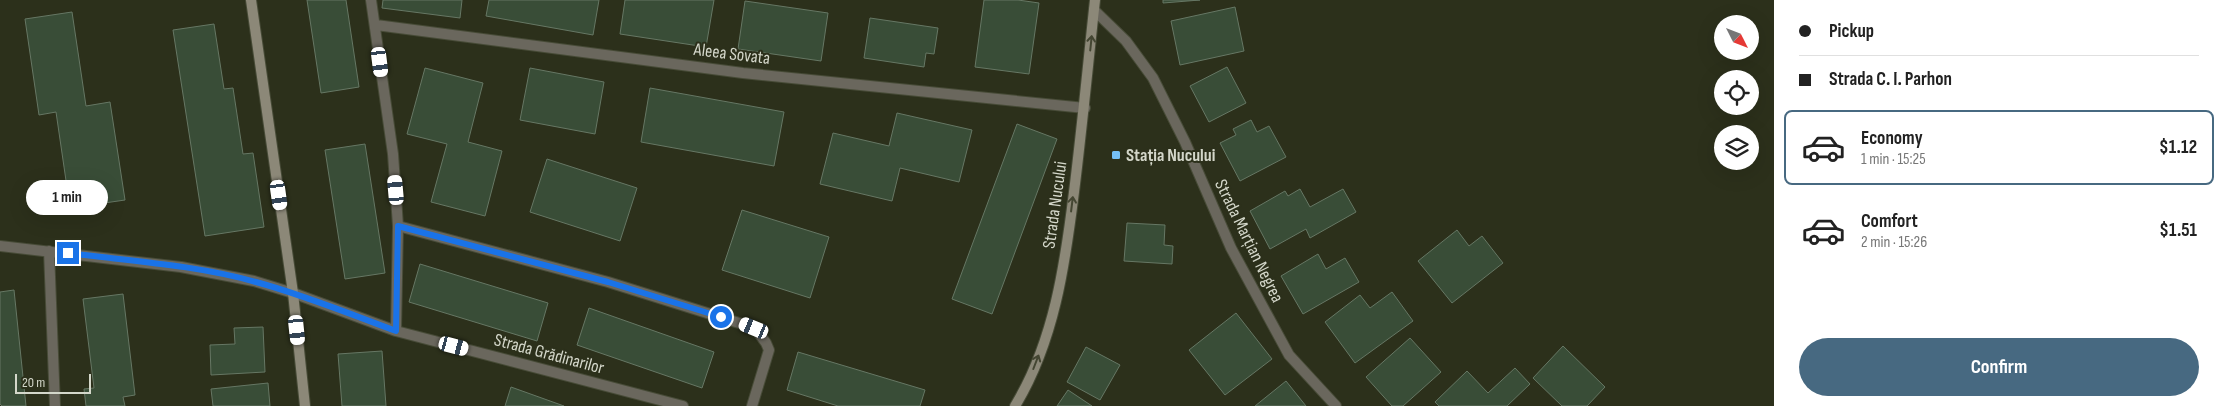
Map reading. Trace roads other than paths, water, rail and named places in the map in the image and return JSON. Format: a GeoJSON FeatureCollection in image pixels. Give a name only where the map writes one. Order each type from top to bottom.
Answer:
{"type":"FeatureCollection","features":[{"type":"Feature","properties":{"kind":"main road"},"geometry":{"type":"LineString","coordinates":[[251,0],[293,293],[305,406]]}},
{"type":"Feature","properties":{"kind":"main road","name":"Strada Nucului"},"geometry":{"type":"LineString","coordinates":[[1016,406],[1032,374],[1052,320],[1067,247],[1085,108],[1095,5]]}},
{"type":"Feature","properties":{"kind":"street"},"geometry":{"type":"LineString","coordinates":[[371,0],[393,154],[398,226],[396,331]]}},
{"type":"Feature","properties":{"kind":"street","name":"Strada Marțian Negrea"},"geometry":{"type":"LineString","coordinates":[[1095,5],[1154,78],[1185,142],[1231,248],[1290,355],[1336,406]]}},
{"type":"Feature","properties":{"kind":"street","name":"Aleea Sovata"},"geometry":{"type":"LineString","coordinates":[[376,25],[743,73],[1085,108]]}},
{"type":"Feature","properties":{"kind":"street"},"geometry":{"type":"LineString","coordinates":[[398,226],[608,282],[754,328],[766,343],[768,350],[752,406]]}},
{"type":"Feature","properties":{"kind":"street","name":"Strada Grădinarilor"},"geometry":{"type":"LineString","coordinates":[[0,246],[181,268],[254,281],[293,293],[396,331],[683,406]]}},
{"type":"Feature","properties":{"kind":"street"},"geometry":{"type":"LineString","coordinates":[[50,251],[55,406]]}},
{"type":"Feature","properties":{"kind":"place","name":"Stația Nucului"},"geometry":{"type":"Point","coordinates":[1116,155]}}]}
